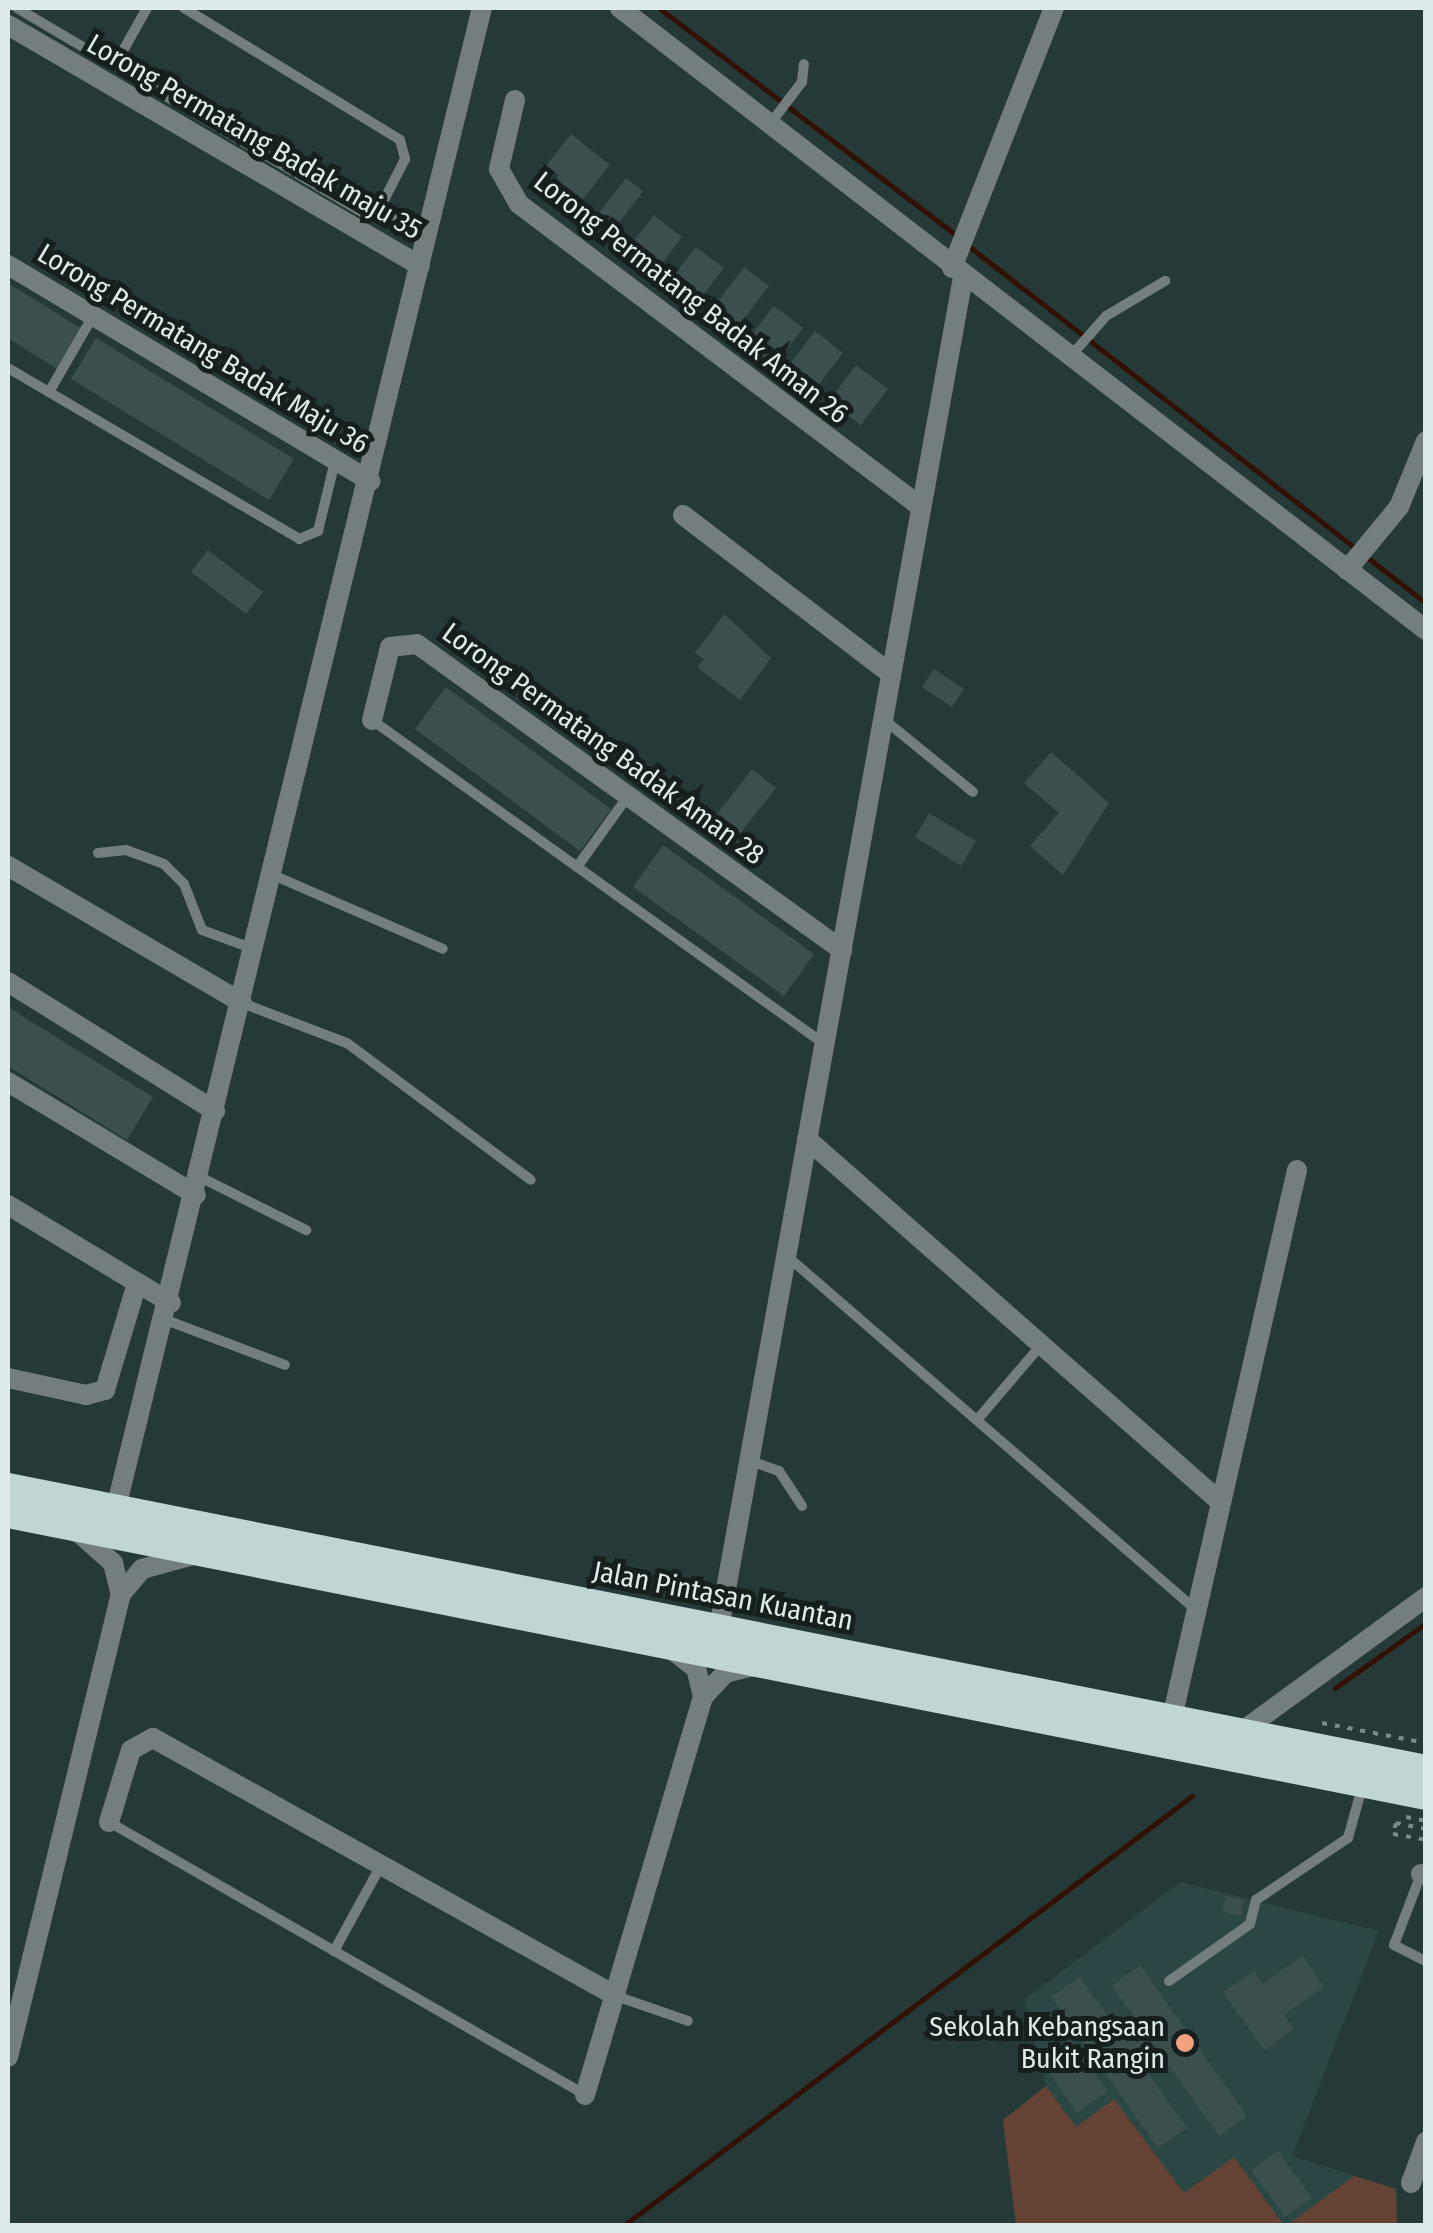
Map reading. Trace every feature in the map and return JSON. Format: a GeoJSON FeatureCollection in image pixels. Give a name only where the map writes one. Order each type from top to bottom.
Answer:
{"type":"FeatureCollection","features":[{"type":"Feature","properties":{"kind":"highway","name":"Jalan Pintasan Kuantan"},"geometry":{"type":"LineString","coordinates":[[8,1487],[1426,1769]]}},
{"type":"Feature","properties":{"kind":"highway"},"geometry":{"type":"LineString","coordinates":[[8,1514],[1426,1796]]}},
{"type":"Feature","properties":{"kind":"street"},"geometry":{"type":"LineString","coordinates":[[116,1508],[206,1184],[215,1111],[482,8]]}},
{"type":"Feature","properties":{"kind":"street"},"geometry":{"type":"LineString","coordinates":[[620,8],[776,116],[958,273],[1074,351],[1426,630]]}},
{"type":"Feature","properties":{"kind":"street"},"geometry":{"type":"LineString","coordinates":[[719,1628],[788,1257],[958,273],[1054,8]]}},
{"type":"Feature","properties":{"kind":"street","name":"Lorong Permatang Badak maju 35"},"geometry":{"type":"LineString","coordinates":[[8,25],[420,266]]}},
{"type":"Feature","properties":{"kind":"street","name":"Lorong Permatang Badak Aman 26"},"geometry":{"type":"LineString","coordinates":[[515,100],[499,169],[520,204],[918,505]]}},
{"type":"Feature","properties":{"kind":"street","name":"Lorong Permatang Badak Maju 36"},"geometry":{"type":"LineString","coordinates":[[8,265],[370,481]]}},
{"type":"Feature","properties":{"kind":"street"},"geometry":{"type":"LineString","coordinates":[[1346,570],[1399,507],[1426,441]]}},
{"type":"Feature","properties":{"kind":"street"},"geometry":{"type":"LineString","coordinates":[[683,515],[888,672]]}},
{"type":"Feature","properties":{"kind":"street","name":"Lorong Permatang Badak Aman 28"},"geometry":{"type":"LineString","coordinates":[[372,720],[384,656],[398,642],[416,644],[842,950]]}},
{"type":"Feature","properties":{"kind":"street"},"geometry":{"type":"LineString","coordinates":[[8,866],[242,1002]]}},
{"type":"Feature","properties":{"kind":"street"},"geometry":{"type":"LineString","coordinates":[[8,982],[215,1111]]}},
{"type":"Feature","properties":{"kind":"street"},"geometry":{"type":"LineString","coordinates":[[8,1082],[206,1184]]}},
{"type":"Feature","properties":{"kind":"street"},"geometry":{"type":"LineString","coordinates":[[807,1139],[1216,1498]]}},
{"type":"Feature","properties":{"kind":"street"},"geometry":{"type":"LineString","coordinates":[[1172,1718],[1216,1498],[1297,1170]]}},
{"type":"Feature","properties":{"kind":"street"},"geometry":{"type":"LineString","coordinates":[[8,1205],[137,1283],[168,1312]]}},
{"type":"Feature","properties":{"kind":"street"},"geometry":{"type":"LineString","coordinates":[[8,1378],[86,1396],[105,1390],[137,1283]]}},
{"type":"Feature","properties":{"kind":"street"},"geometry":{"type":"LineString","coordinates":[[8,2057],[122,1594],[114,1563],[72,1528]]}},
{"type":"Feature","properties":{"kind":"street"},"geometry":{"type":"LineString","coordinates":[[122,1594],[155,1562],[207,1554]]}},
{"type":"Feature","properties":{"kind":"street"},"geometry":{"type":"LineString","coordinates":[[1240,1732],[1426,1597]]}},
{"type":"Feature","properties":{"kind":"street"},"geometry":{"type":"LineString","coordinates":[[667,1645],[696,1668],[703,1697]]}},
{"type":"Feature","properties":{"kind":"street"},"geometry":{"type":"LineString","coordinates":[[585,2094],[703,1697],[725,1673],[764,1664]]}},
{"type":"Feature","properties":{"kind":"street"},"geometry":{"type":"LineString","coordinates":[[109,1822],[131,1750],[152,1738],[616,1996]]}},
{"type":"Feature","properties":{"kind":"street"},"geometry":{"type":"LineString","coordinates":[[1410,2183],[1426,2142]]}},
{"type":"Feature","properties":{"kind":"lane"},"geometry":{"type":"LineString","coordinates":[[17,8],[364,213],[379,210],[428,226]]}},
{"type":"Feature","properties":{"kind":"lane"},"geometry":{"type":"LineString","coordinates":[[114,65],[147,8]]}},
{"type":"Feature","properties":{"kind":"lane"},"geometry":{"type":"LineString","coordinates":[[184,8],[400,140],[406,159],[379,210]]}},
{"type":"Feature","properties":{"kind":"lane"},"geometry":{"type":"LineString","coordinates":[[776,116],[793,96],[804,64]]}},
{"type":"Feature","properties":{"kind":"lane"},"geometry":{"type":"LineString","coordinates":[[1074,351],[1093,328],[1166,281]]}},
{"type":"Feature","properties":{"kind":"lane"},"geometry":{"type":"LineString","coordinates":[[49,392],[94,316]]}},
{"type":"Feature","properties":{"kind":"lane"},"geometry":{"type":"LineString","coordinates":[[8,368],[299,539],[318,531],[336,460]]}},
{"type":"Feature","properties":{"kind":"lane"},"geometry":{"type":"LineString","coordinates":[[881,718],[974,792]]}},
{"type":"Feature","properties":{"kind":"lane"},"geometry":{"type":"LineString","coordinates":[[372,720],[824,1043]]}},
{"type":"Feature","properties":{"kind":"lane"},"geometry":{"type":"LineString","coordinates":[[577,867],[628,796]]}},
{"type":"Feature","properties":{"kind":"lane"},"geometry":{"type":"LineString","coordinates":[[98,853],[126,850],[164,864],[184,884],[202,930],[255,949]]}},
{"type":"Feature","properties":{"kind":"lane"},"geometry":{"type":"LineString","coordinates":[[274,875],[444,949]]}},
{"type":"Feature","properties":{"kind":"lane"},"geometry":{"type":"LineString","coordinates":[[242,1002],[335,1036],[531,1180]]}},
{"type":"Feature","properties":{"kind":"lane"},"geometry":{"type":"LineString","coordinates":[[206,1184],[306,1230]]}},
{"type":"Feature","properties":{"kind":"lane"},"geometry":{"type":"LineString","coordinates":[[788,1257],[1194,1608]]}},
{"type":"Feature","properties":{"kind":"lane"},"geometry":{"type":"LineString","coordinates":[[168,1312],[286,1364]]}},
{"type":"Feature","properties":{"kind":"lane"},"geometry":{"type":"LineString","coordinates":[[977,1420],[1041,1344]]}},
{"type":"Feature","properties":{"kind":"lane"},"geometry":{"type":"LineString","coordinates":[[752,1461],[780,1471],[802,1506]]}},
{"type":"Feature","properties":{"kind":"lane"},"geometry":{"type":"LineString","coordinates":[[1169,1981],[1250,1924],[1256,1900],[1348,1838],[1364,1783]]}},
{"type":"Feature","properties":{"kind":"lane"},"geometry":{"type":"LineString","coordinates":[[109,1822],[585,2094]]}},
{"type":"Feature","properties":{"kind":"lane"},"geometry":{"type":"LineString","coordinates":[[334,1951],[381,1864]]}},
{"type":"Feature","properties":{"kind":"lane"},"geometry":{"type":"LineString","coordinates":[[1423,1874],[1394,1940],[1401,1955],[1426,1962]]}},
{"type":"Feature","properties":{"kind":"lane"},"geometry":{"type":"LineString","coordinates":[[616,1996],[688,2020]]}},
{"type":"Feature","properties":{"kind":"path"},"geometry":{"type":"LineString","coordinates":[[1358,1730],[1426,1742]]}},
{"type":"Feature","properties":{"kind":"path"},"geometry":{"type":"LineString","coordinates":[[1426,1829],[1396,1823],[1393,1834],[1426,1840]]}},
{"type":"Feature","properties":{"kind":"shaded area","name":"Sekolah Kebangsaan Bukit Rangin"},"geometry":{"type":"Polygon","coordinates":[[[1180,1882],[1379,1931],[1292,2156],[1396,2189],[1397,2225],[1016,2225],[1003,2120],[1046,2086],[1024,2000],[1180,1882]]]}},
{"type":"Feature","properties":{"kind":"shaded area"},"geometry":{"type":"Polygon","coordinates":[[[1046,2086],[1076,2127],[1114,2099],[1184,2193],[1234,2157],[1284,2225],[1016,2225],[1003,2120],[1046,2086]]]}},
{"type":"Feature","properties":{"kind":"shaded area"},"geometry":{"type":"Polygon","coordinates":[[[1354,2176],[1396,2189],[1397,2225],[1287,2225],[1354,2176]]]}},
{"type":"Feature","properties":{"kind":"building"},"geometry":{"type":"Polygon","coordinates":[[[571,134],[610,165],[576,208],[550,187],[559,175],[546,166],[571,134]]]}},
{"type":"Feature","properties":{"kind":"building"},"geometry":{"type":"Polygon","coordinates":[[[626,178],[643,191],[611,233],[593,220],[626,178]]]}},
{"type":"Feature","properties":{"kind":"building"},"geometry":{"type":"Polygon","coordinates":[[[654,215],[682,237],[655,273],[626,251],[654,215]]]}},
{"type":"Feature","properties":{"kind":"building"},"geometry":{"type":"Polygon","coordinates":[[[696,247],[724,268],[696,304],[668,283],[696,247]]]}},
{"type":"Feature","properties":{"kind":"building"},"geometry":{"type":"Polygon","coordinates":[[[744,267],[769,286],[734,332],[709,313],[744,267]]]}},
{"type":"Feature","properties":{"kind":"building"},"geometry":{"type":"Polygon","coordinates":[[[8,283],[82,329],[57,369],[8,338],[8,283]]]}},
{"type":"Feature","properties":{"kind":"building"},"geometry":{"type":"Polygon","coordinates":[[[774,306],[803,328],[774,366],[745,343],[774,306]]]}},
{"type":"Feature","properties":{"kind":"building"},"geometry":{"type":"Polygon","coordinates":[[[815,331],[843,353],[813,392],[785,370],[815,331]]]}},
{"type":"Feature","properties":{"kind":"building"},"geometry":{"type":"Polygon","coordinates":[[[96,338],[294,459],[269,500],[71,379],[96,338]]]}},
{"type":"Feature","properties":{"kind":"building"},"geometry":{"type":"Polygon","coordinates":[[[856,365],[888,389],[861,425],[829,401],[856,365]]]}},
{"type":"Feature","properties":{"kind":"building"},"geometry":{"type":"Polygon","coordinates":[[[208,550],[263,592],[246,614],[191,572],[208,550]]]}},
{"type":"Feature","properties":{"kind":"building"},"geometry":{"type":"Polygon","coordinates":[[[724,614],[771,658],[740,700],[697,667],[704,659],[695,653],[724,614]]]}},
{"type":"Feature","properties":{"kind":"building"},"geometry":{"type":"Polygon","coordinates":[[[934,669],[964,689],[952,707],[922,687],[934,669]]]}},
{"type":"Feature","properties":{"kind":"building"},"geometry":{"type":"Polygon","coordinates":[[[446,687],[611,809],[580,851],[415,729],[446,687]]]}},
{"type":"Feature","properties":{"kind":"building"},"geometry":{"type":"Polygon","coordinates":[[[1051,752],[1109,803],[1063,875],[1030,846],[1059,813],[1024,783],[1051,752]]]}},
{"type":"Feature","properties":{"kind":"building"},"geometry":{"type":"Polygon","coordinates":[[[752,769],[776,788],[735,840],[711,822],[752,769]]]}},
{"type":"Feature","properties":{"kind":"building"},"geometry":{"type":"Polygon","coordinates":[[[929,813],[976,841],[961,866],[915,837],[929,813]]]}},
{"type":"Feature","properties":{"kind":"building"},"geometry":{"type":"Polygon","coordinates":[[[663,845],[814,954],[784,996],[633,887],[663,845]]]}},
{"type":"Feature","properties":{"kind":"building"},"geometry":{"type":"Polygon","coordinates":[[[8,1007],[153,1097],[127,1140],[8,1066],[8,1007]]]}},
{"type":"Feature","properties":{"kind":"building"},"geometry":{"type":"Polygon","coordinates":[[[1226,1896],[1244,1900],[1241,1916],[1222,1912],[1226,1896]]]}},
{"type":"Feature","properties":{"kind":"building"},"geometry":{"type":"Polygon","coordinates":[[[1303,1956],[1324,1987],[1284,2015],[1294,2029],[1264,2050],[1223,1992],[1254,1971],[1262,1984],[1303,1956]]]}},
{"type":"Feature","properties":{"kind":"building"},"geometry":{"type":"Polygon","coordinates":[[[1140,1965],[1247,2116],[1219,2136],[1151,2041],[1155,2053],[1144,2061],[1134,2054],[1187,2128],[1158,2148],[1051,1997],[1080,1977],[1126,2042],[1143,2029],[1112,1986],[1140,1965]]]}},
{"type":"Feature","properties":{"kind":"building"},"geometry":{"type":"Polygon","coordinates":[[[1075,2046],[1108,2091],[1077,2113],[1045,2067],[1075,2046]]]}},
{"type":"Feature","properties":{"kind":"building"},"geometry":{"type":"Polygon","coordinates":[[[1278,2151],[1312,2198],[1285,2217],[1251,2170],[1278,2151]]]}},
{"type":"Feature","properties":{"kind":"waterway"},"geometry":{"type":"LineString","coordinates":[[659,8],[958,237]]}},
{"type":"Feature","properties":{"kind":"waterway"},"geometry":{"type":"LineString","coordinates":[[966,244],[1355,548]]}},
{"type":"Feature","properties":{"kind":"waterway"},"geometry":{"type":"LineString","coordinates":[[1364,555],[1426,603]]}},
{"type":"Feature","properties":{"kind":"waterway"},"geometry":{"type":"LineString","coordinates":[[1335,1688],[1426,1623]]}},
{"type":"Feature","properties":{"kind":"waterway"},"geometry":{"type":"LineString","coordinates":[[623,2226],[1192,1796]]}},
{"type":"Feature","properties":{"kind":"place","name":"Sekolah Kebangsaan Bukit Rangin"},"geometry":{"type":"Point","coordinates":[1185,2043]}}]}
